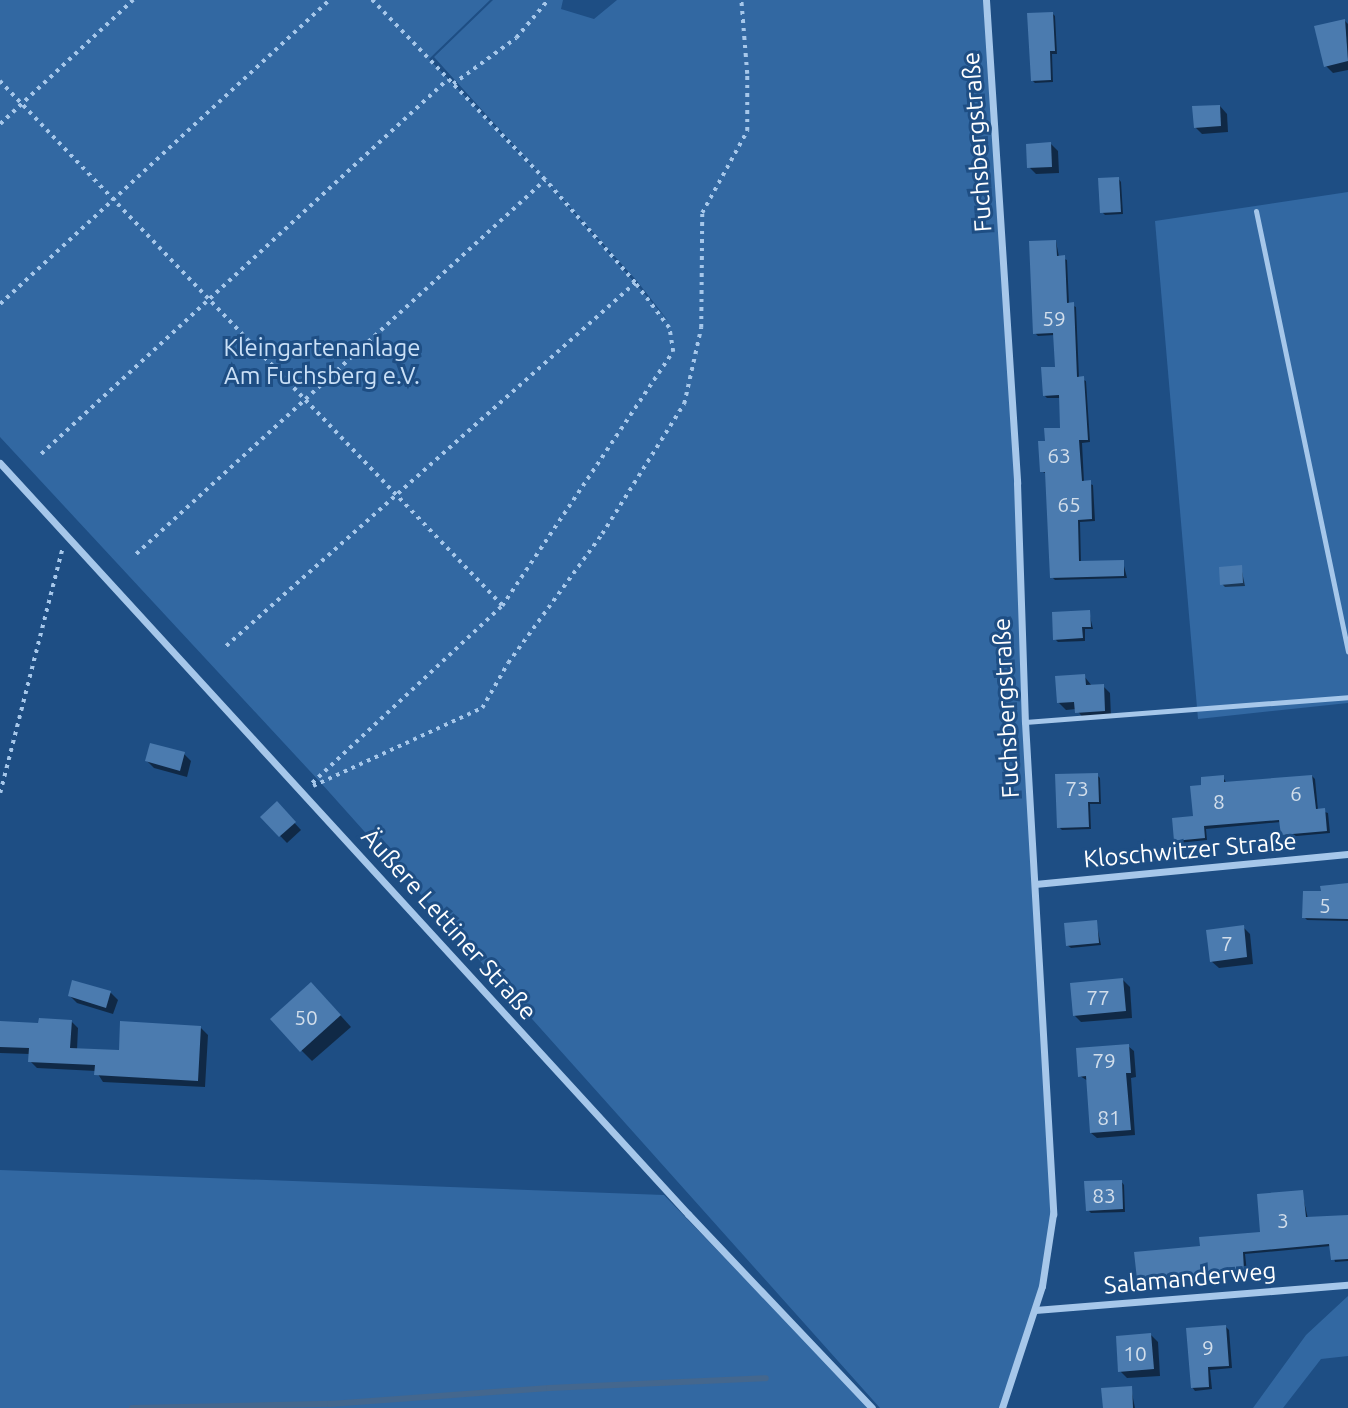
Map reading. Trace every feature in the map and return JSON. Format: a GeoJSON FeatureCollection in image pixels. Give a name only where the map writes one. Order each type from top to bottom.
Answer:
{"type":"FeatureCollection","features":[{"type":"Feature","properties":{"kind":"street","name":"Fuchsbergstraße"},"geometry":{"type":"LineString","coordinates":[[986,0],[1016,470],[1025,722],[1053,1214],[1035,1310],[1002,1408]]}},
{"type":"Feature","properties":{"kind":"street","name":"Äußere Lettiner Straße"},"geometry":{"type":"LineString","coordinates":[[0,463],[688,1214],[872,1408]]}},
{"type":"Feature","properties":{"kind":"street","name":"Kloschwitzer Straße"},"geometry":{"type":"LineString","coordinates":[[1035,884],[1348,854]]}},
{"type":"Feature","properties":{"kind":"street","name":"Salamanderweg"},"geometry":{"type":"LineString","coordinates":[[1035,1310],[1348,1285]]}},
{"type":"Feature","properties":{"kind":"lane"},"geometry":{"type":"LineString","coordinates":[[1256,211],[1348,652]]}},
{"type":"Feature","properties":{"kind":"lane"},"geometry":{"type":"LineString","coordinates":[[1025,722],[1348,697]]}},
{"type":"Feature","properties":{"kind":"path"},"geometry":{"type":"LineString","coordinates":[[0,124],[133,0]]}},
{"type":"Feature","properties":{"kind":"path"},"geometry":{"type":"LineString","coordinates":[[0,304],[329,0]]}},
{"type":"Feature","properties":{"kind":"path"},"geometry":{"type":"LineString","coordinates":[[302,792],[502,606],[673,352],[669,328],[635,283],[545,180],[372,0]]}},
{"type":"Feature","properties":{"kind":"path"},"geometry":{"type":"LineString","coordinates":[[453,84],[516,38],[548,0]]}},
{"type":"Feature","properties":{"kind":"path"},"geometry":{"type":"LineString","coordinates":[[302,792],[338,772],[394,750],[482,708],[508,663],[602,534],[684,404],[701,328],[702,213],[747,131],[747,74],[741,0]]}},
{"type":"Feature","properties":{"kind":"path"},"geometry":{"type":"LineString","coordinates":[[41,454],[449,79]]}},
{"type":"Feature","properties":{"kind":"path"},"geometry":{"type":"LineString","coordinates":[[0,81],[303,401],[502,606]]}},
{"type":"Feature","properties":{"kind":"path"},"geometry":{"type":"LineString","coordinates":[[136,554],[545,180]]}},
{"type":"Feature","properties":{"kind":"path"},"geometry":{"type":"LineString","coordinates":[[226,646],[635,283]]}},
{"type":"Feature","properties":{"kind":"path"},"geometry":{"type":"LineString","coordinates":[[0,793],[66,537]]}},
{"type":"Feature","properties":{"kind":"green space","name":"Kleingartenanlage Am Fuchsberg e.V."},"geometry":{"type":"Polygon","coordinates":[[[0,0],[490,0],[429,59],[545,180],[669,322],[637,281],[434,57],[493,0],[563,0],[561,9],[594,19],[617,0],[986,0],[1017,483],[1025,722],[1053,1214],[1042,1286],[1000,1408],[880,1408],[321,783],[0,437],[0,0]]]}},
{"type":"Feature","properties":{"kind":"green space"},"geometry":{"type":"Polygon","coordinates":[[[1348,192],[1348,703],[1198,719],[1155,221],[1348,192]]]}},
{"type":"Feature","properties":{"kind":"green space"},"geometry":{"type":"Polygon","coordinates":[[[0,1170],[664,1195],[870,1408],[0,1408],[0,1170]]]}},
{"type":"Feature","properties":{"kind":"green space"},"geometry":{"type":"Polygon","coordinates":[[[1348,1296],[1348,1356],[1321,1359],[1283,1408],[1253,1408],[1306,1335],[1348,1296]]]}},
{"type":"Feature","properties":{"kind":"building"},"geometry":{"type":"Polygon","coordinates":[[[1053,12],[1055,51],[1050,51],[1051,80],[1031,81],[1027,13],[1053,12]]]}},
{"type":"Feature","properties":{"kind":"building"},"geometry":{"type":"Polygon","coordinates":[[[1345,19],[1348,61],[1324,67],[1314,26],[1345,19]]]}},
{"type":"Feature","properties":{"kind":"building"},"geometry":{"type":"Polygon","coordinates":[[[1220,105],[1221,126],[1194,128],[1192,106],[1220,105]]]}},
{"type":"Feature","properties":{"kind":"building"},"geometry":{"type":"Polygon","coordinates":[[[1051,142],[1052,167],[1027,168],[1026,144],[1051,142]]]}},
{"type":"Feature","properties":{"kind":"building"},"geometry":{"type":"Polygon","coordinates":[[[1119,177],[1121,212],[1100,213],[1098,178],[1119,177]]]}},
{"type":"Feature","properties":{"kind":"building"},"geometry":{"type":"Polygon","coordinates":[[[1056,240],[1057,256],[1065,255],[1067,303],[1074,302],[1077,377],[1084,376],[1088,440],[1079,440],[1082,481],[1091,480],[1092,519],[1078,520],[1079,561],[1124,560],[1124,576],[1050,578],[1045,472],[1040,472],[1038,441],[1045,441],[1044,428],[1060,428],[1059,395],[1043,396],[1041,367],[1055,367],[1053,333],[1033,334],[1029,241],[1056,240]]]}},
{"type":"Feature","properties":{"kind":"building"},"geometry":{"type":"Polygon","coordinates":[[[1242,565],[1243,583],[1220,585],[1219,567],[1242,565]]]}},
{"type":"Feature","properties":{"kind":"building"},"geometry":{"type":"Polygon","coordinates":[[[1090,610],[1091,627],[1082,627],[1083,638],[1053,640],[1052,612],[1090,610]]]}},
{"type":"Feature","properties":{"kind":"building"},"geometry":{"type":"Polygon","coordinates":[[[1085,674],[1086,685],[1104,684],[1105,711],[1075,713],[1074,702],[1057,703],[1055,676],[1085,674]]]}},
{"type":"Feature","properties":{"kind":"building"},"geometry":{"type":"Polygon","coordinates":[[[150,743],[185,752],[180,771],[145,761],[150,743]]]}},
{"type":"Feature","properties":{"kind":"building"},"geometry":{"type":"Polygon","coordinates":[[[1098,773],[1099,802],[1088,802],[1089,827],[1057,828],[1055,774],[1098,773]]]}},
{"type":"Feature","properties":{"kind":"building"},"geometry":{"type":"Polygon","coordinates":[[[1224,775],[1224,782],[1312,775],[1316,809],[1325,808],[1327,831],[1281,835],[1279,820],[1204,826],[1205,838],[1174,841],[1172,818],[1193,816],[1190,786],[1201,785],[1201,777],[1224,775]]]}},
{"type":"Feature","properties":{"kind":"building"},"geometry":{"type":"Polygon","coordinates":[[[277,801],[296,822],[279,837],[260,817],[277,801]]]}},
{"type":"Feature","properties":{"kind":"building"},"geometry":{"type":"Polygon","coordinates":[[[1348,883],[1348,919],[1302,918],[1303,891],[1321,891],[1320,886],[1348,883]]]}},
{"type":"Feature","properties":{"kind":"building"},"geometry":{"type":"Polygon","coordinates":[[[1097,920],[1099,943],[1066,946],[1064,923],[1097,920]]]}},
{"type":"Feature","properties":{"kind":"building"},"geometry":{"type":"Polygon","coordinates":[[[1244,925],[1247,957],[1210,962],[1206,930],[1244,925]]]}},
{"type":"Feature","properties":{"kind":"building"},"geometry":{"type":"Polygon","coordinates":[[[1123,978],[1126,1011],[1073,1016],[1070,983],[1123,978]]]}},
{"type":"Feature","properties":{"kind":"building"},"geometry":{"type":"Polygon","coordinates":[[[72,980],[111,991],[106,1008],[68,996],[72,980]]]}},
{"type":"Feature","properties":{"kind":"building"},"geometry":{"type":"Polygon","coordinates":[[[311,982],[341,1015],[300,1052],[270,1019],[311,982]]]}},
{"type":"Feature","properties":{"kind":"building"},"geometry":{"type":"Polygon","coordinates":[[[39,1018],[72,1020],[70,1048],[119,1050],[120,1021],[201,1026],[198,1081],[94,1075],[95,1065],[28,1062],[29,1048],[0,1047],[0,1021],[38,1023],[39,1018]]]}},
{"type":"Feature","properties":{"kind":"building"},"geometry":{"type":"Polygon","coordinates":[[[1129,1044],[1131,1073],[1126,1073],[1131,1130],[1090,1133],[1086,1076],[1078,1077],[1076,1048],[1129,1044]]]}},
{"type":"Feature","properties":{"kind":"building"},"geometry":{"type":"Polygon","coordinates":[[[1122,1180],[1123,1209],[1086,1211],[1084,1181],[1122,1180]]]}},
{"type":"Feature","properties":{"kind":"building"},"geometry":{"type":"Polygon","coordinates":[[[1303,1190],[1306,1217],[1348,1215],[1348,1259],[1331,1260],[1329,1244],[1243,1252],[1244,1270],[1137,1279],[1134,1252],[1200,1246],[1199,1237],[1260,1232],[1257,1194],[1303,1190]]]}},
{"type":"Feature","properties":{"kind":"building"},"geometry":{"type":"Polygon","coordinates":[[[1226,1325],[1229,1366],[1208,1367],[1209,1387],[1191,1388],[1186,1328],[1226,1325]]]}},
{"type":"Feature","properties":{"kind":"building"},"geometry":{"type":"Polygon","coordinates":[[[1151,1333],[1154,1369],[1118,1372],[1116,1336],[1151,1333]]]}},
{"type":"Feature","properties":{"kind":"building"},"geometry":{"type":"Polygon","coordinates":[[[1132,1386],[1133,1408],[1103,1408],[1101,1388],[1132,1386]]]}},
{"type":"Feature","properties":{"kind":"waterway"},"geometry":{"type":"LineString","coordinates":[[132,1408],[330,1404],[549,1388],[766,1378]]}}]}
